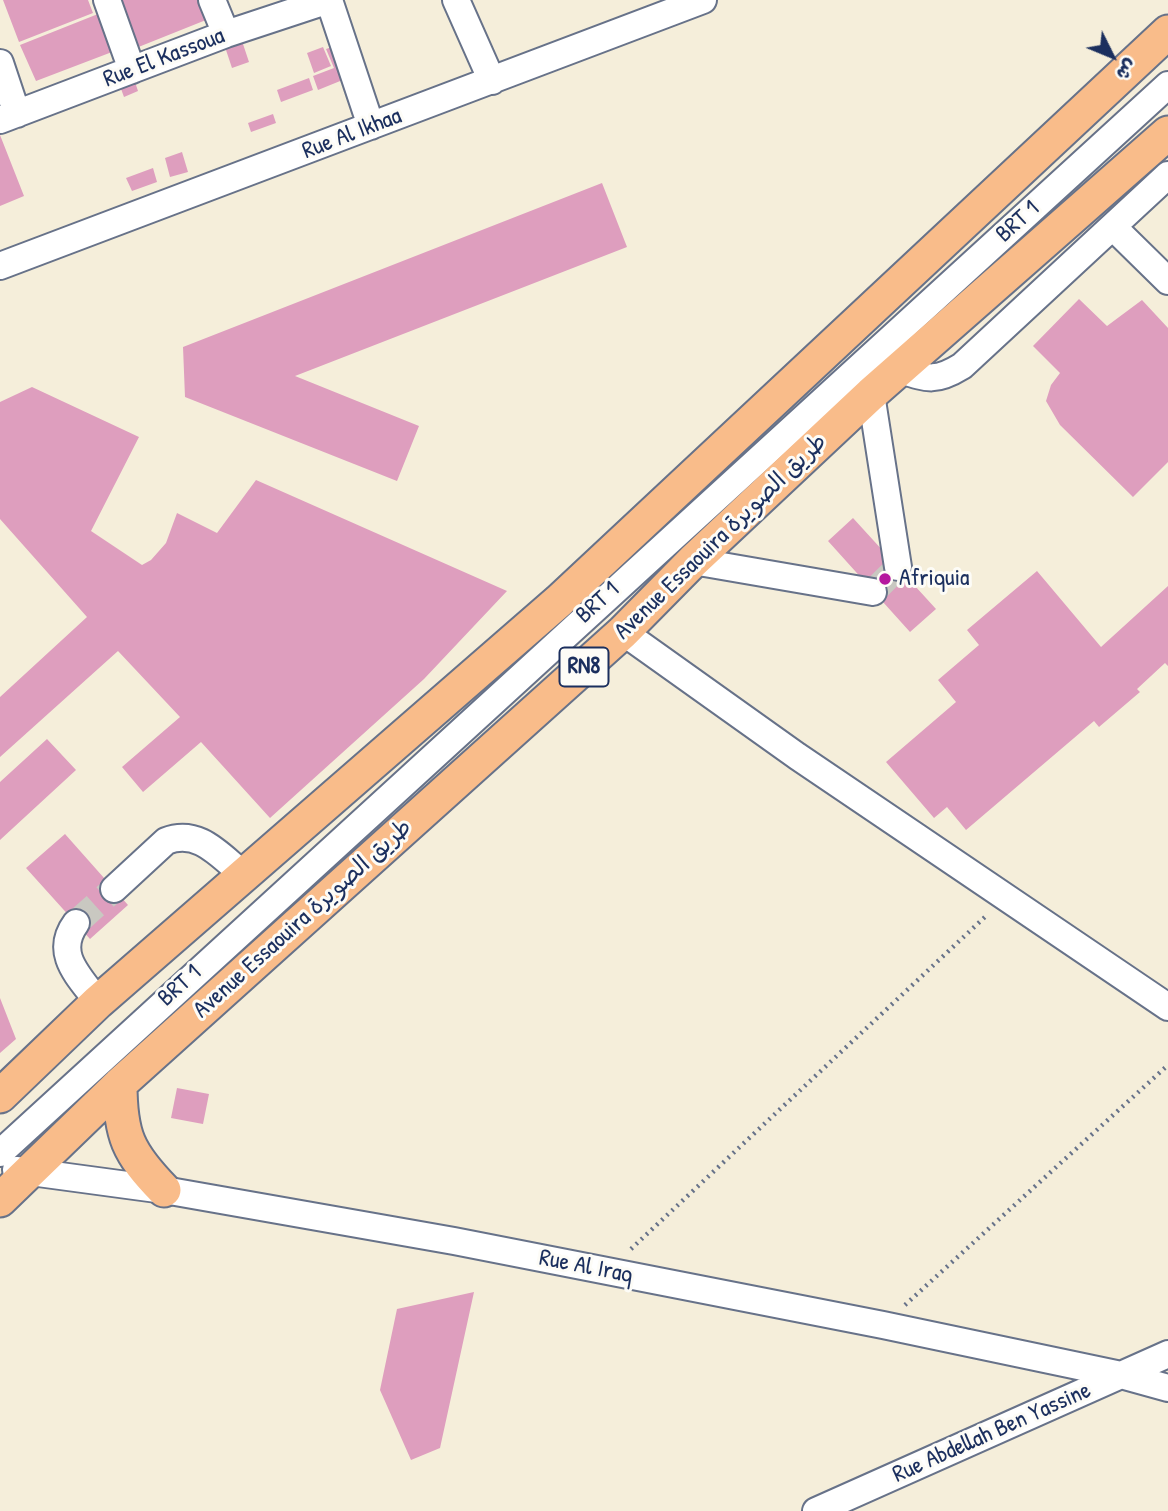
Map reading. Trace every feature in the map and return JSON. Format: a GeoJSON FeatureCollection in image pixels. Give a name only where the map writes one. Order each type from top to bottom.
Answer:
{"type":"FeatureCollection","features":[{"type":"Feature","properties":{"kind":"main road","name":"RN8"},"geometry":{"type":"LineString","coordinates":[[0,1096],[98,1002],[559,601],[1168,32]]}},
{"type":"Feature","properties":{"kind":"main road","name":"Avenue Essaouira طريق الصويرة"},"geometry":{"type":"LineString","coordinates":[[0,1200],[10,1173],[120,1084],[623,632],[871,394],[1168,133]]}},
{"type":"Feature","properties":{"kind":"main road"},"geometry":{"type":"LineString","coordinates":[[120,1084],[120,1114],[129,1146],[142,1167],[164,1190]]}},
{"type":"Feature","properties":{"kind":"street"},"geometry":{"type":"LineString","coordinates":[[107,0],[132,70]]}},
{"type":"Feature","properties":{"kind":"street"},"geometry":{"type":"LineString","coordinates":[[212,0],[226,34]]}},
{"type":"Feature","properties":{"kind":"street"},"geometry":{"type":"LineString","coordinates":[[329,0],[372,126]]}},
{"type":"Feature","properties":{"kind":"street","name":"Rue El Kassoua"},"geometry":{"type":"LineString","coordinates":[[9,117],[226,34],[329,0]]}},
{"type":"Feature","properties":{"kind":"street"},"geometry":{"type":"LineString","coordinates":[[456,0],[492,80]]}},
{"type":"Feature","properties":{"kind":"street","name":"Rue Al Ikhaa"},"geometry":{"type":"LineString","coordinates":[[0,266],[703,0]]}},
{"type":"Feature","properties":{"kind":"street"},"geometry":{"type":"LineString","coordinates":[[0,63],[9,117]]}},
{"type":"Feature","properties":{"kind":"street","name":"BRT 1"},"geometry":{"type":"LineString","coordinates":[[0,1153],[1168,85]]}},
{"type":"Feature","properties":{"kind":"street"},"geometry":{"type":"LineString","coordinates":[[901,370],[925,378],[934,378],[943,377],[962,366],[1168,175]]}},
{"type":"Feature","properties":{"kind":"street"},"geometry":{"type":"LineString","coordinates":[[1113,227],[1168,281]]}},
{"type":"Feature","properties":{"kind":"street"},"geometry":{"type":"LineString","coordinates":[[871,394],[898,567]]}},
{"type":"Feature","properties":{"kind":"street"},"geometry":{"type":"LineString","coordinates":[[694,561],[873,592]]}},
{"type":"Feature","properties":{"kind":"street"},"geometry":{"type":"LineString","coordinates":[[623,632],[797,756],[1168,1007]]}},
{"type":"Feature","properties":{"kind":"street"},"geometry":{"type":"LineString","coordinates":[[114,889],[166,841],[176,837],[198,839],[244,875]]}},
{"type":"Feature","properties":{"kind":"street"},"geometry":{"type":"LineString","coordinates":[[76,923],[69,932],[66,953],[70,963],[98,1002]]}},
{"type":"Feature","properties":{"kind":"street","name":"Rue Al Iraq"},"geometry":{"type":"LineString","coordinates":[[10,1173],[164,1190],[454,1241],[883,1325],[1168,1388]]}},
{"type":"Feature","properties":{"kind":"street","name":"Rue Abdellah Ben Yassine"},"geometry":{"type":"LineString","coordinates":[[816,1511],[1168,1354]]}},
{"type":"Feature","properties":{"kind":"path"},"geometry":{"type":"LineString","coordinates":[[607,1271],[1005,897]]}},
{"type":"Feature","properties":{"kind":"path"},"geometry":{"type":"LineString","coordinates":[[883,1325],[1168,1065]]}},
{"type":"Feature","properties":{"kind":"building"},"geometry":{"type":"Polygon","coordinates":[[[3,0],[88,0],[93,13],[19,42],[3,0]]]}},
{"type":"Feature","properties":{"kind":"building"},"geometry":{"type":"Polygon","coordinates":[[[118,0],[204,0],[211,18],[136,48],[118,0]]]}},
{"type":"Feature","properties":{"kind":"building"},"geometry":{"type":"Polygon","coordinates":[[[98,14],[112,52],[36,81],[20,45],[98,14]]]}},
{"type":"Feature","properties":{"kind":"building"},"geometry":{"type":"Polygon","coordinates":[[[240,35],[249,62],[232,68],[223,41],[240,35]]]}},
{"type":"Feature","properties":{"kind":"building"},"geometry":{"type":"Polygon","coordinates":[[[338,45],[350,77],[318,90],[313,76],[334,68],[326,49],[338,45]]]}},
{"type":"Feature","properties":{"kind":"building"},"geometry":{"type":"Polygon","coordinates":[[[323,47],[331,66],[314,73],[307,53],[323,47]]]}},
{"type":"Feature","properties":{"kind":"building"},"geometry":{"type":"Polygon","coordinates":[[[132,73],[138,91],[124,97],[117,78],[132,73]]]}},
{"type":"Feature","properties":{"kind":"building"},"geometry":{"type":"Polygon","coordinates":[[[309,78],[313,90],[281,102],[277,90],[309,78]]]}},
{"type":"Feature","properties":{"kind":"building"},"geometry":{"type":"Polygon","coordinates":[[[273,114],[276,123],[251,132],[248,123],[273,114]]]}},
{"type":"Feature","properties":{"kind":"building"},"geometry":{"type":"Polygon","coordinates":[[[0,135],[24,196],[0,206],[0,135]]]}},
{"type":"Feature","properties":{"kind":"building"},"geometry":{"type":"Polygon","coordinates":[[[182,152],[188,172],[170,177],[165,158],[182,152]]]}},
{"type":"Feature","properties":{"kind":"building"},"geometry":{"type":"Polygon","coordinates":[[[153,168],[157,182],[132,191],[126,178],[153,168]]]}},
{"type":"Feature","properties":{"kind":"building"},"geometry":{"type":"Polygon","coordinates":[[[602,183],[627,247],[295,376],[419,426],[397,481],[185,397],[183,347],[602,183]]]}},
{"type":"Feature","properties":{"kind":"building"},"geometry":{"type":"Polygon","coordinates":[[[1079,299],[1107,326],[1142,300],[1168,328],[1168,462],[1133,497],[1060,425],[1046,401],[1051,385],[1060,373],[1033,346],[1079,299]]]}},
{"type":"Feature","properties":{"kind":"building"},"geometry":{"type":"Polygon","coordinates":[[[32,387],[139,437],[91,531],[142,565],[151,560],[166,543],[177,513],[217,533],[256,480],[507,591],[424,679],[270,818],[201,742],[143,792],[122,767],[180,717],[118,651],[0,757],[0,697],[87,617],[0,519],[0,402],[32,387]]]}},
{"type":"Feature","properties":{"kind":"building","name":"Afriquia"},"geometry":{"type":"Polygon","coordinates":[[[853,518],[936,609],[910,632],[828,541],[853,518]]]}},
{"type":"Feature","properties":{"kind":"building"},"geometry":{"type":"Polygon","coordinates":[[[1037,571],[1101,647],[1168,586],[1168,666],[1165,663],[1137,689],[1140,692],[1099,727],[1094,721],[966,830],[947,807],[934,818],[886,762],[956,702],[938,680],[979,645],[967,630],[1037,571]]]}},
{"type":"Feature","properties":{"kind":"building"},"geometry":{"type":"Polygon","coordinates":[[[47,739],[76,770],[0,840],[0,782],[47,739]]]}},
{"type":"Feature","properties":{"kind":"building"},"geometry":{"type":"Polygon","coordinates":[[[65,834],[128,905],[90,939],[26,868],[65,834]]]}},
{"type":"Feature","properties":{"kind":"building"},"geometry":{"type":"Polygon","coordinates":[[[0,998],[16,1039],[0,1053],[0,998]]]}},
{"type":"Feature","properties":{"kind":"building"},"geometry":{"type":"Polygon","coordinates":[[[177,1088],[209,1094],[203,1124],[171,1118],[177,1088]]]}},
{"type":"Feature","properties":{"kind":"building"},"geometry":{"type":"Polygon","coordinates":[[[474,1292],[440,1448],[411,1460],[380,1390],[397,1309],[474,1292]]]}},
{"type":"Feature","properties":{"kind":"tunnel"},"geometry":{"type":"LineString","coordinates":[[873,592],[898,567]]}},
{"type":"Feature","properties":{"kind":"tunnel"},"geometry":{"type":"LineString","coordinates":[[76,923],[114,889]]}},
{"type":"Feature","properties":{"kind":"place","name":"Afriquia"},"geometry":{"type":"Point","coordinates":[885,579]}}]}
